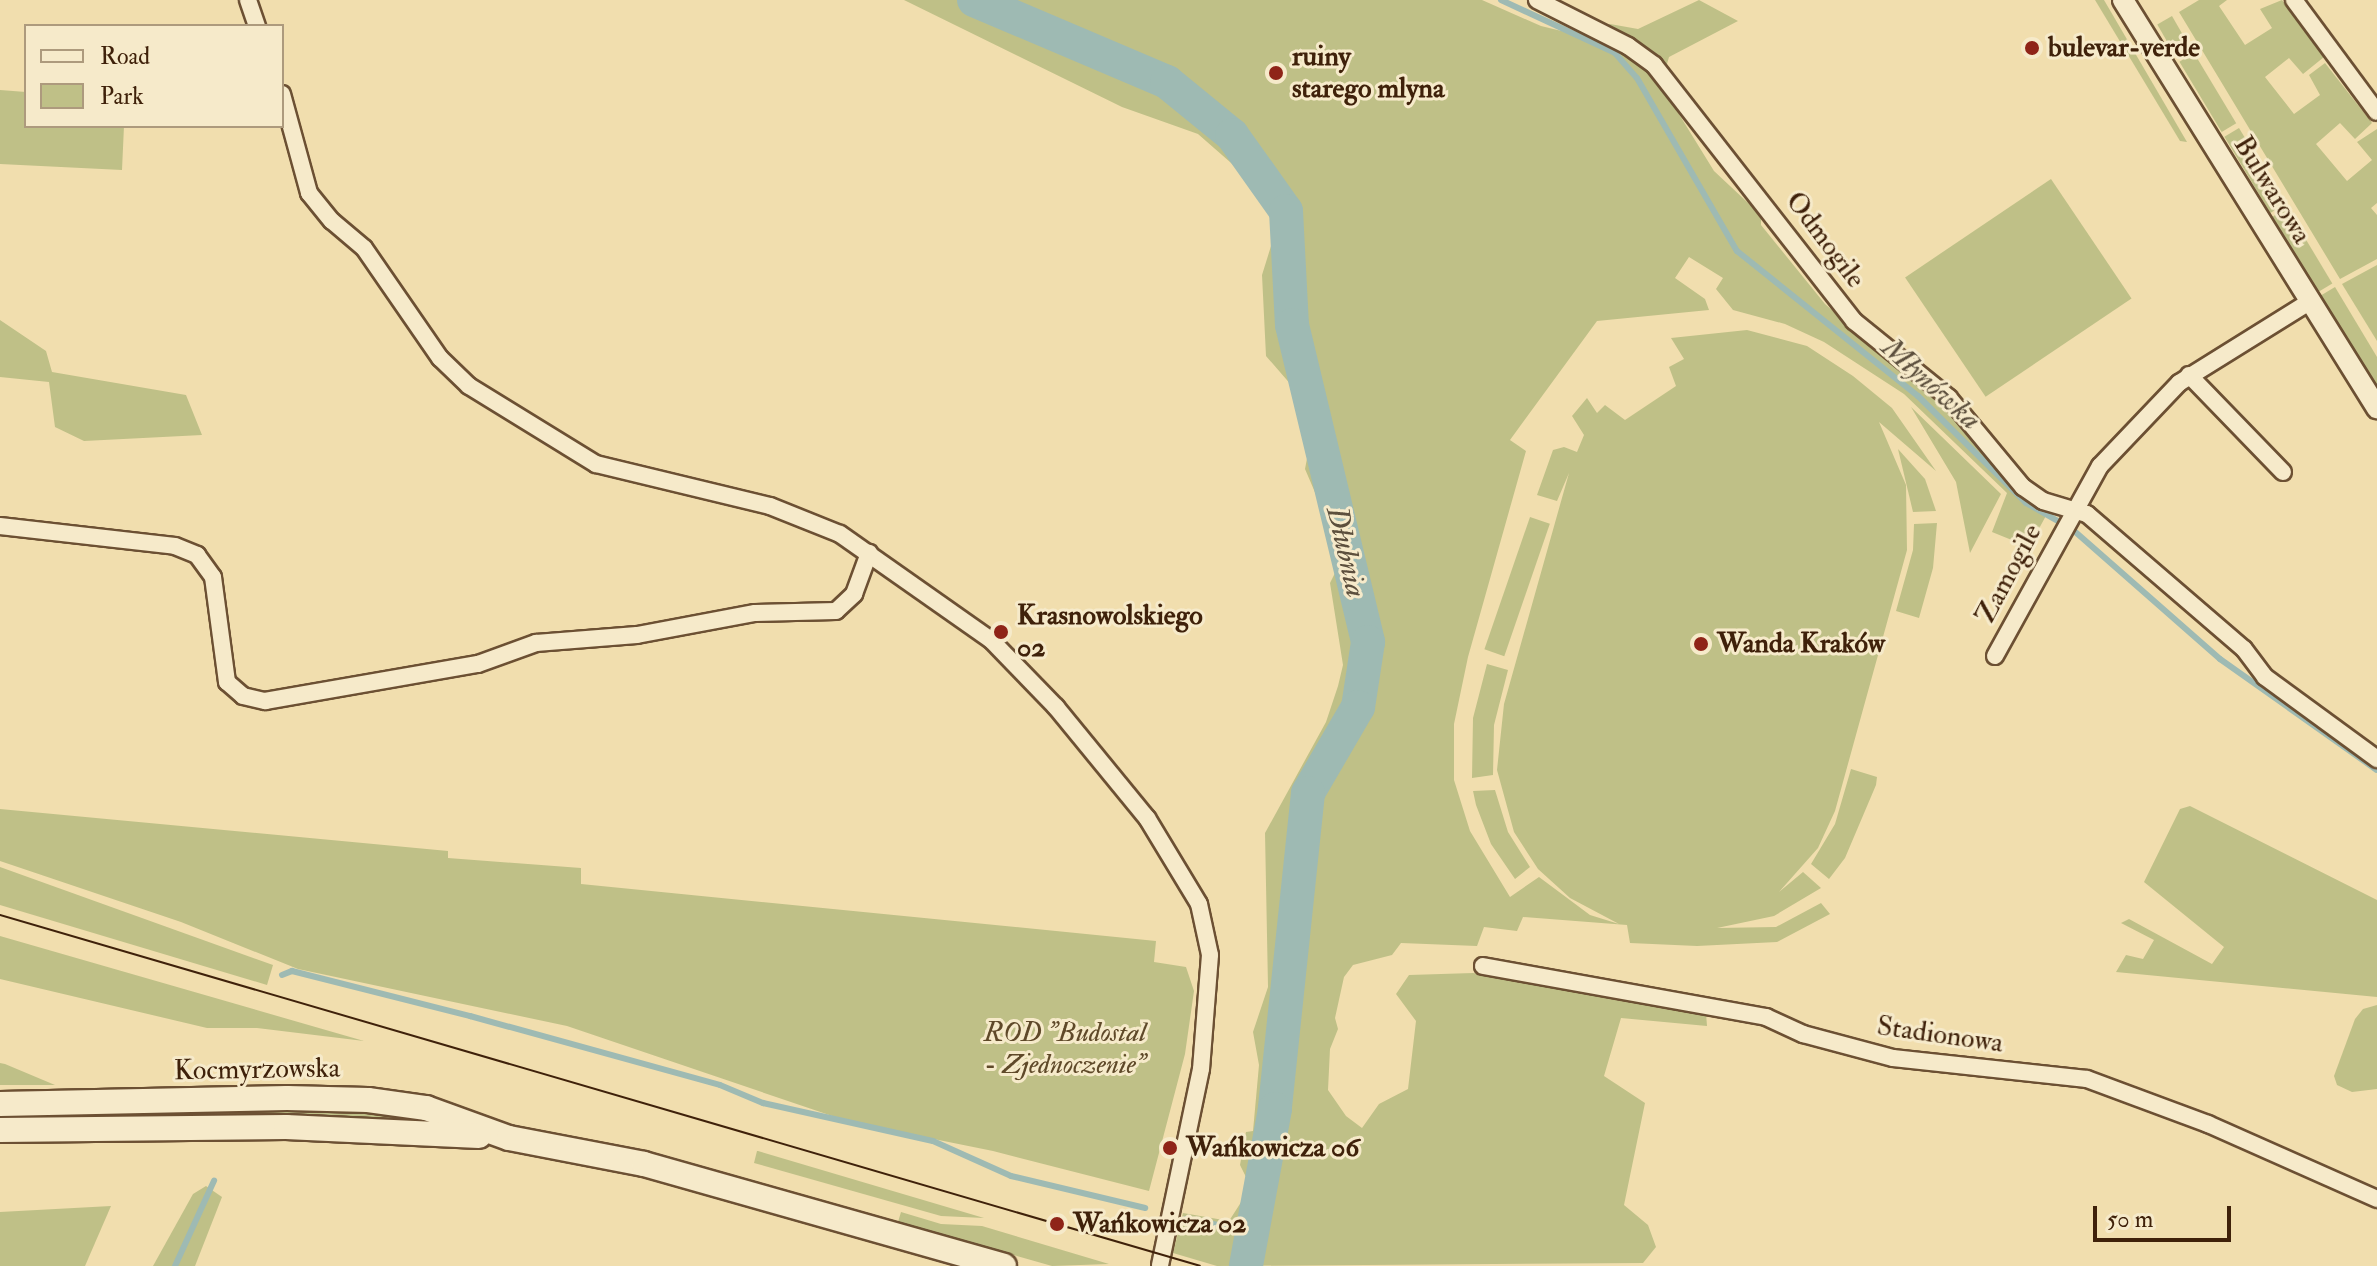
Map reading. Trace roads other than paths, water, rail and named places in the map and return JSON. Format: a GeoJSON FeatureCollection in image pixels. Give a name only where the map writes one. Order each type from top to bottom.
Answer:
{"type":"FeatureCollection","features":[{"type":"Feature","properties":{"kind":"main road","name":"Kocmyrzowska"},"geometry":{"type":"LineString","coordinates":[[0,1104],[368,1100],[426,1108],[509,1138]]}},
{"type":"Feature","properties":{"kind":"main road","name":"Kocmyrzowska"},"geometry":{"type":"LineString","coordinates":[[0,1130],[300,1127],[509,1138],[644,1164],[1004,1266]]}},
{"type":"Feature","properties":{"kind":"street"},"geometry":{"type":"LineString","coordinates":[[248,0],[256,24]]}},
{"type":"Feature","properties":{"kind":"street","name":"Odmogile"},"geometry":{"type":"LineString","coordinates":[[1537,0],[1628,46],[1654,65],[1854,321],[1949,398],[2033,496],[2071,512],[2244,649],[2265,677],[2377,759]]}},
{"type":"Feature","properties":{"kind":"street","name":"Bulwarowa"},"geometry":{"type":"LineString","coordinates":[[2123,0],[2377,408]]}},
{"type":"Feature","properties":{"kind":"street"},"geometry":{"type":"LineString","coordinates":[[2294,0],[2377,112]]}},
{"type":"Feature","properties":{"kind":"street"},"geometry":{"type":"LineString","coordinates":[[284,101],[309,193],[332,221],[364,248],[440,358],[469,386],[596,464],[808,518],[869,553],[992,641],[1046,697],[1147,818],[1199,904],[1208,933],[1208,1015],[1160,1266]]}},
{"type":"Feature","properties":{"kind":"street"},"geometry":{"type":"LineString","coordinates":[[2071,512],[2096,471],[2189,375],[2309,302]]}},
{"type":"Feature","properties":{"kind":"street"},"geometry":{"type":"LineString","coordinates":[[2189,375],[2283,472]]}},
{"type":"Feature","properties":{"kind":"street","name":"Zamogile"},"geometry":{"type":"LineString","coordinates":[[1995,656],[2071,512]]}},
{"type":"Feature","properties":{"kind":"street"},"geometry":{"type":"LineString","coordinates":[[0,526],[175,546],[197,555],[213,577],[227,682],[243,696],[265,701],[478,664],[536,643],[637,635],[755,613],[836,611],[854,594],[869,553]]}},
{"type":"Feature","properties":{"kind":"street","name":"Stadionowa"},"geometry":{"type":"LineString","coordinates":[[1483,966],[1766,1017],[1803,1034],[1893,1058],[2087,1079],[2208,1124],[2377,1199]]}},
{"type":"Feature","properties":{"kind":"waterway","name":"Dłubnia"},"geometry":{"type":"LineString","coordinates":[[974,0],[1167,82],[1232,135],[1286,211],[1292,325],[1368,642],[1358,707],[1308,793],[1275,1109],[1246,1266]]}},
{"type":"Feature","properties":{"kind":"waterway","name":"Młynówka"},"geometry":{"type":"LineString","coordinates":[[1501,0],[1615,53],[1637,78],[1737,251],[1918,396],[2026,503],[2072,529],[2220,659],[2377,770]]}},
{"type":"Feature","properties":{"kind":"waterway"},"geometry":{"type":"LineString","coordinates":[[282,975],[292,971],[470,1016],[720,1085],[763,1103],[933,1141],[1011,1176],[1145,1208]]}},
{"type":"Feature","properties":{"kind":"waterway"},"geometry":{"type":"LineString","coordinates":[[175,1266],[214,1181]]}},
{"type":"Feature","properties":{"kind":"waterway"},"geometry":{"type":"LineString","coordinates":[[1186,1219],[1250,1231]]}},
{"type":"Feature","properties":{"kind":"tram line"},"geometry":{"type":"LineString","coordinates":[[0,915],[1200,1266]]}},
{"type":"Feature","properties":{"kind":"place","name":"bulevar-verde"},"geometry":{"type":"Point","coordinates":[2032,48]}},
{"type":"Feature","properties":{"kind":"place","name":"ruiny starego mlyna"},"geometry":{"type":"Point","coordinates":[1276,73]}},
{"type":"Feature","properties":{"kind":"place","name":"Krasnowolskiego 02"},"geometry":{"type":"Point","coordinates":[1001,632]}},
{"type":"Feature","properties":{"kind":"place","name":"Wanda Kraków"},"geometry":{"type":"Point","coordinates":[1701,644]}},
{"type":"Feature","properties":{"kind":"place","name":"Wańkowicza 06"},"geometry":{"type":"Point","coordinates":[1170,1148]}},
{"type":"Feature","properties":{"kind":"place","name":"Wańkowicza 02"},"geometry":{"type":"Point","coordinates":[1057,1224]}},
{"type":"Feature","properties":{"kind":"park label","name":"ROD \"Budostal - Zjednoczenie\""},"geometry":{"type":"Point","coordinates":[1065,1049]}}]}
